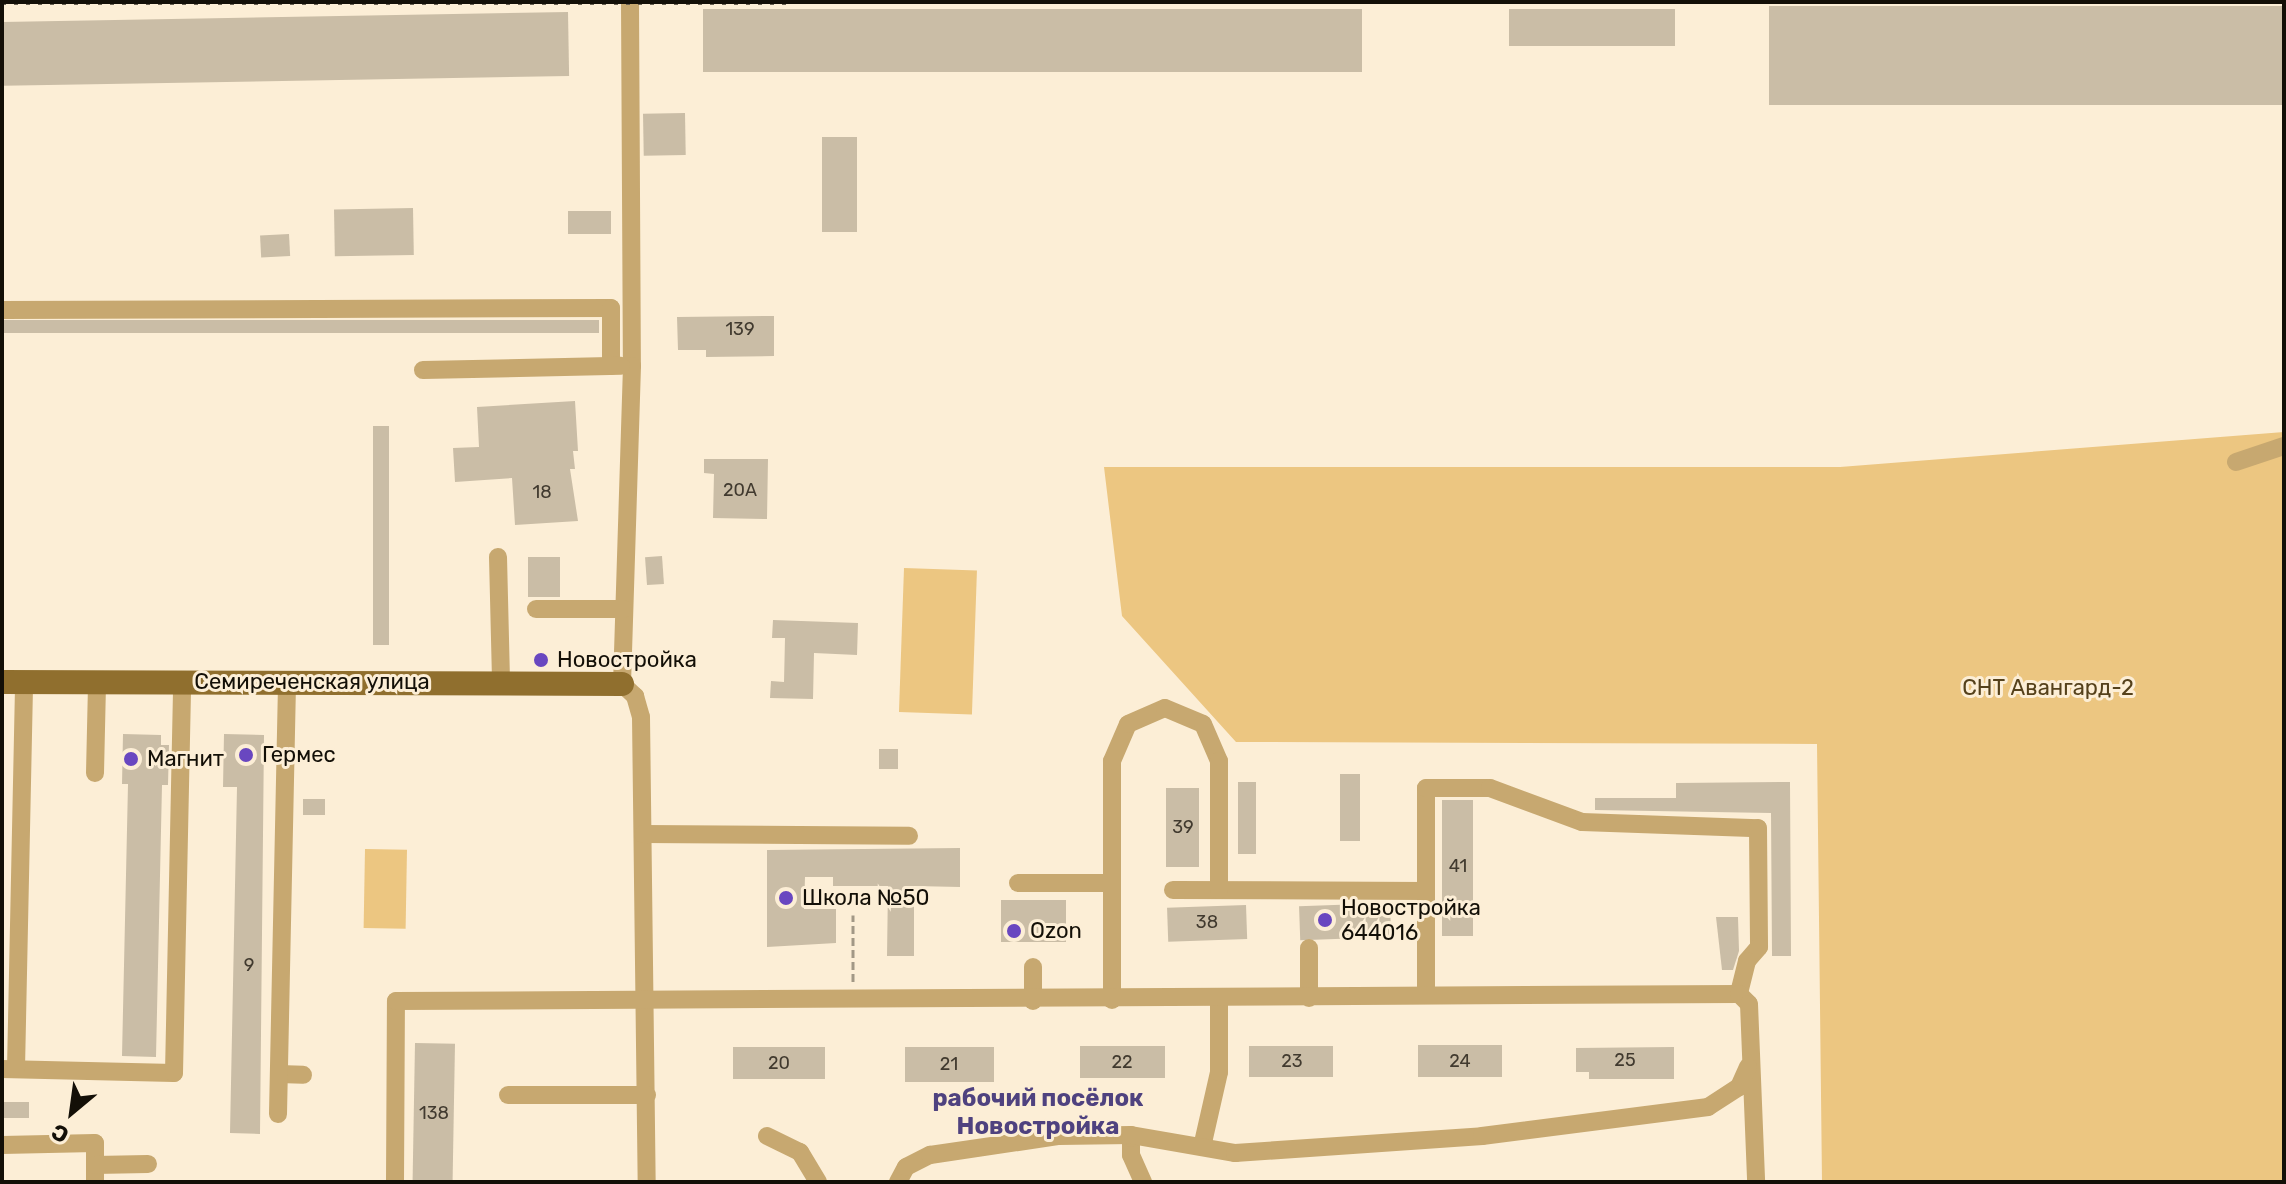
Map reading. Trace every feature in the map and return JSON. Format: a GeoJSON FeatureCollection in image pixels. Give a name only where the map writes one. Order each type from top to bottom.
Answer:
{"type":"FeatureCollection","features":[{"type":"Feature","properties":{"kind":"main road","name":"Семиреченская улица"},"geometry":{"type":"LineString","coordinates":[[13,682],[501,681],[622,684]]}},
{"type":"Feature","properties":{"kind":"street"},"geometry":{"type":"LineString","coordinates":[[630,2],[632,366],[622,684],[635,696],[641,717],[647,1182]]}},
{"type":"Feature","properties":{"kind":"street"},"geometry":{"type":"LineString","coordinates":[[2,310],[611,308],[611,366]]}},
{"type":"Feature","properties":{"kind":"street"},"geometry":{"type":"LineString","coordinates":[[423,370],[632,366]]}},
{"type":"Feature","properties":{"kind":"street"},"geometry":{"type":"LineString","coordinates":[[2236,462],[2284,446]]}},
{"type":"Feature","properties":{"kind":"street"},"geometry":{"type":"LineString","coordinates":[[498,557],[501,681]]}},
{"type":"Feature","properties":{"kind":"street"},"geometry":{"type":"LineString","coordinates":[[536,609],[623,609]]}},
{"type":"Feature","properties":{"kind":"street"},"geometry":{"type":"LineString","coordinates":[[13,682],[9,1069],[174,1073],[182,682]]}},
{"type":"Feature","properties":{"kind":"street"},"geometry":{"type":"LineString","coordinates":[[95,773],[97,682]]}},
{"type":"Feature","properties":{"kind":"street"},"geometry":{"type":"LineString","coordinates":[[278,1114],[287,682]]}},
{"type":"Feature","properties":{"kind":"street"},"geometry":{"type":"LineString","coordinates":[[1112,1000],[1112,761],[1128,724],[1165,708],[1203,724],[1219,761],[1219,890]]}},
{"type":"Feature","properties":{"kind":"street"},"geometry":{"type":"LineString","coordinates":[[1426,995],[1426,788],[1490,788],[1582,822],[1758,828],[1759,947],[1747,961],[1739,994]]}},
{"type":"Feature","properties":{"kind":"street"},"geometry":{"type":"LineString","coordinates":[[643,834],[909,836]]}},
{"type":"Feature","properties":{"kind":"street"},"geometry":{"type":"LineString","coordinates":[[1018,883],[1112,883]]}},
{"type":"Feature","properties":{"kind":"street"},"geometry":{"type":"LineString","coordinates":[[1173,890],[1426,891]]}},
{"type":"Feature","properties":{"kind":"street"},"geometry":{"type":"LineString","coordinates":[[1309,948],[1309,998]]}},
{"type":"Feature","properties":{"kind":"street"},"geometry":{"type":"LineString","coordinates":[[1033,967],[1033,1001]]}},
{"type":"Feature","properties":{"kind":"street"},"geometry":{"type":"LineString","coordinates":[[395,1182],[396,1001],[1033,1001],[1739,994],[1749,1004],[1756,1182]]}},
{"type":"Feature","properties":{"kind":"street"},"geometry":{"type":"LineString","coordinates":[[1202,1147],[1219,1072],[1219,1000]]}},
{"type":"Feature","properties":{"kind":"street"},"geometry":{"type":"LineString","coordinates":[[898,1182],[906,1167],[930,1155],[1058,1136],[1131,1135],[1235,1153],[1482,1136],[1724,1101],[1739,1087],[1750,1064]]}},
{"type":"Feature","properties":{"kind":"street"},"geometry":{"type":"LineString","coordinates":[[279,1074],[303,1075]]}},
{"type":"Feature","properties":{"kind":"street"},"geometry":{"type":"LineString","coordinates":[[1724,1077],[1724,1101]]}},
{"type":"Feature","properties":{"kind":"street"},"geometry":{"type":"LineString","coordinates":[[508,1095],[647,1095]]}},
{"type":"Feature","properties":{"kind":"street"},"geometry":{"type":"LineString","coordinates":[[1131,1135],[1131,1155],[1143,1182]]}},
{"type":"Feature","properties":{"kind":"street"},"geometry":{"type":"LineString","coordinates":[[767,1136],[800,1152],[818,1182]]}},
{"type":"Feature","properties":{"kind":"street"},"geometry":{"type":"LineString","coordinates":[[2,1145],[95,1143],[95,1173],[148,1164]]}},
{"type":"Feature","properties":{"kind":"path"},"geometry":{"type":"LineString","coordinates":[[853,915],[853,1001]]}},
{"type":"Feature","properties":{"kind":"green space","name":"СНТ Авангард-2"},"geometry":{"type":"Polygon","coordinates":[[[2284,432],[2284,1182],[1822,1182],[1817,744],[1236,742],[1122,616],[1104,467],[1840,467],[2284,432]]]}},
{"type":"Feature","properties":{"kind":"green space"},"geometry":{"type":"Polygon","coordinates":[[[904,568],[977,571],[972,714],[899,712],[904,568]]]}},
{"type":"Feature","properties":{"kind":"green space"},"geometry":{"type":"Polygon","coordinates":[[[365,849],[407,850],[406,929],[364,928],[365,849]]]}},
{"type":"Feature","properties":{"kind":"building"},"geometry":{"type":"Polygon","coordinates":[[[1769,6],[2284,6],[2284,105],[1769,105],[1769,6]]]}},
{"type":"Feature","properties":{"kind":"building"},"geometry":{"type":"Polygon","coordinates":[[[703,9],[1362,9],[1362,72],[703,72],[703,9]]]}},
{"type":"Feature","properties":{"kind":"building"},"geometry":{"type":"Polygon","coordinates":[[[1509,9],[1675,9],[1675,46],[1509,46],[1509,9]]]}},
{"type":"Feature","properties":{"kind":"building"},"geometry":{"type":"Polygon","coordinates":[[[568,12],[569,76],[3,86],[2,22],[568,12]]]}},
{"type":"Feature","properties":{"kind":"building"},"geometry":{"type":"Polygon","coordinates":[[[685,113],[686,155],[644,156],[643,114],[685,113]]]}},
{"type":"Feature","properties":{"kind":"building"},"geometry":{"type":"Polygon","coordinates":[[[822,137],[857,137],[857,232],[822,232],[822,137]]]}},
{"type":"Feature","properties":{"kind":"building"},"geometry":{"type":"Polygon","coordinates":[[[413,208],[414,255],[335,256],[334,209],[413,208]]]}},
{"type":"Feature","properties":{"kind":"building"},"geometry":{"type":"Polygon","coordinates":[[[568,211],[611,211],[611,234],[568,234],[568,211]]]}},
{"type":"Feature","properties":{"kind":"building"},"geometry":{"type":"Polygon","coordinates":[[[289,234],[290,256],[261,257],[260,236],[289,234]]]}},
{"type":"Feature","properties":{"kind":"building"},"geometry":{"type":"Polygon","coordinates":[[[774,316],[774,356],[706,357],[706,350],[678,350],[677,317],[774,316]]]}},
{"type":"Feature","properties":{"kind":"building"},"geometry":{"type":"Polygon","coordinates":[[[2,320],[599,320],[599,333],[2,333],[2,320]]]}},
{"type":"Feature","properties":{"kind":"building"},"geometry":{"type":"Polygon","coordinates":[[[575,401],[578,451],[573,451],[575,469],[570,469],[578,521],[515,525],[512,478],[455,482],[453,448],[479,447],[477,407],[575,401]]]}},
{"type":"Feature","properties":{"kind":"building"},"geometry":{"type":"Polygon","coordinates":[[[373,426],[389,426],[389,645],[373,645],[373,426]]]}},
{"type":"Feature","properties":{"kind":"building"},"geometry":{"type":"Polygon","coordinates":[[[704,459],[768,459],[767,519],[713,518],[714,474],[704,473],[704,459]]]}},
{"type":"Feature","properties":{"kind":"building"},"geometry":{"type":"Polygon","coordinates":[[[662,556],[664,584],[647,585],[645,557],[662,556]]]}},
{"type":"Feature","properties":{"kind":"building"},"geometry":{"type":"Polygon","coordinates":[[[528,557],[560,557],[560,597],[528,597],[528,557]]]}},
{"type":"Feature","properties":{"kind":"building"},"geometry":{"type":"Polygon","coordinates":[[[773,620],[858,623],[857,655],[814,653],[813,699],[770,698],[771,681],[784,682],[785,638],[772,638],[773,620]]]}},
{"type":"Feature","properties":{"kind":"building"},"geometry":{"type":"Polygon","coordinates":[[[123,734],[161,735],[161,745],[169,745],[168,785],[162,785],[156,1057],[122,1056],[128,784],[122,784],[123,734]]]}},
{"type":"Feature","properties":{"kind":"building"},"geometry":{"type":"Polygon","coordinates":[[[224,734],[264,735],[260,1134],[230,1133],[237,787],[223,787],[224,734]]]}},
{"type":"Feature","properties":{"kind":"building"},"geometry":{"type":"Polygon","coordinates":[[[879,749],[898,749],[898,769],[879,769],[879,749]]]}},
{"type":"Feature","properties":{"kind":"building"},"geometry":{"type":"Polygon","coordinates":[[[1340,774],[1360,774],[1360,841],[1340,841],[1340,774]]]}},
{"type":"Feature","properties":{"kind":"building"},"geometry":{"type":"Polygon","coordinates":[[[1238,782],[1256,782],[1256,854],[1238,854],[1238,782]]]}},
{"type":"Feature","properties":{"kind":"building"},"geometry":{"type":"Polygon","coordinates":[[[1790,782],[1791,956],[1772,956],[1771,813],[1595,810],[1595,798],[1676,798],[1676,783],[1790,782]]]}},
{"type":"Feature","properties":{"kind":"building"},"geometry":{"type":"Polygon","coordinates":[[[1166,788],[1199,788],[1199,867],[1166,867],[1166,788]]]}},
{"type":"Feature","properties":{"kind":"building"},"geometry":{"type":"Polygon","coordinates":[[[303,799],[325,799],[325,815],[303,815],[303,799]]]}},
{"type":"Feature","properties":{"kind":"building"},"geometry":{"type":"Polygon","coordinates":[[[1442,800],[1473,800],[1473,936],[1442,936],[1442,800]]]}},
{"type":"Feature","properties":{"kind":"building","name":"Школа №50"},"geometry":{"type":"Polygon","coordinates":[[[960,848],[960,887],[914,886],[914,956],[887,956],[888,886],[833,886],[833,877],[805,877],[804,909],[836,909],[836,943],[767,947],[767,850],[960,848]]]}},
{"type":"Feature","properties":{"kind":"building"},"geometry":{"type":"Polygon","coordinates":[[[1001,900],[1066,900],[1066,942],[1001,942],[1001,900]]]}},
{"type":"Feature","properties":{"kind":"building"},"geometry":{"type":"Polygon","coordinates":[[[1390,903],[1391,937],[1300,940],[1299,906],[1390,903]]]}},
{"type":"Feature","properties":{"kind":"building"},"geometry":{"type":"Polygon","coordinates":[[[1246,905],[1247,939],[1168,942],[1167,908],[1246,905]]]}},
{"type":"Feature","properties":{"kind":"building"},"geometry":{"type":"Polygon","coordinates":[[[1716,917],[1738,917],[1739,951],[1733,970],[1722,970],[1716,917]]]}},
{"type":"Feature","properties":{"kind":"building"},"geometry":{"type":"Polygon","coordinates":[[[415,1043],[455,1044],[453,1182],[413,1182],[415,1043]]]}},
{"type":"Feature","properties":{"kind":"building"},"geometry":{"type":"Polygon","coordinates":[[[1418,1045],[1502,1045],[1502,1077],[1418,1077],[1418,1045]]]}},
{"type":"Feature","properties":{"kind":"building"},"geometry":{"type":"Polygon","coordinates":[[[1080,1046],[1165,1046],[1165,1078],[1080,1078],[1080,1046]]]}},
{"type":"Feature","properties":{"kind":"building"},"geometry":{"type":"Polygon","coordinates":[[[1249,1046],[1333,1046],[1333,1077],[1249,1077],[1249,1046]]]}},
{"type":"Feature","properties":{"kind":"building"},"geometry":{"type":"Polygon","coordinates":[[[733,1047],[825,1047],[825,1079],[733,1079],[733,1047]]]}},
{"type":"Feature","properties":{"kind":"building"},"geometry":{"type":"Polygon","coordinates":[[[905,1047],[994,1047],[994,1082],[905,1082],[905,1047]]]}},
{"type":"Feature","properties":{"kind":"building"},"geometry":{"type":"Polygon","coordinates":[[[1674,1047],[1674,1079],[1589,1079],[1589,1072],[1576,1072],[1576,1048],[1674,1047]]]}},
{"type":"Feature","properties":{"kind":"building"},"geometry":{"type":"Polygon","coordinates":[[[2,1102],[29,1102],[29,1118],[2,1118],[2,1102]]]}},
{"type":"Feature","properties":{"kind":"railway"},"geometry":{"type":"LineString","coordinates":[[2,2],[793,2]]}},
{"type":"Feature","properties":{"kind":"place","name":"Новостройка"},"geometry":{"type":"Point","coordinates":[541,660]}},
{"type":"Feature","properties":{"kind":"place","name":"Гермес"},"geometry":{"type":"Point","coordinates":[246,755]}},
{"type":"Feature","properties":{"kind":"place","name":"Магнит"},"geometry":{"type":"Point","coordinates":[131,759]}},
{"type":"Feature","properties":{"kind":"place","name":"Школа №50"},"geometry":{"type":"Point","coordinates":[786,898]}},
{"type":"Feature","properties":{"kind":"place","name":"Новостройка 644016"},"geometry":{"type":"Point","coordinates":[1325,920]}},
{"type":"Feature","properties":{"kind":"place","name":"Ozon"},"geometry":{"type":"Point","coordinates":[1014,931]}},
{"type":"Feature","properties":{"kind":"district","name":"рабочий посёлок Новостройка"},"geometry":{"type":"Point","coordinates":[1038,1113]}}]}
